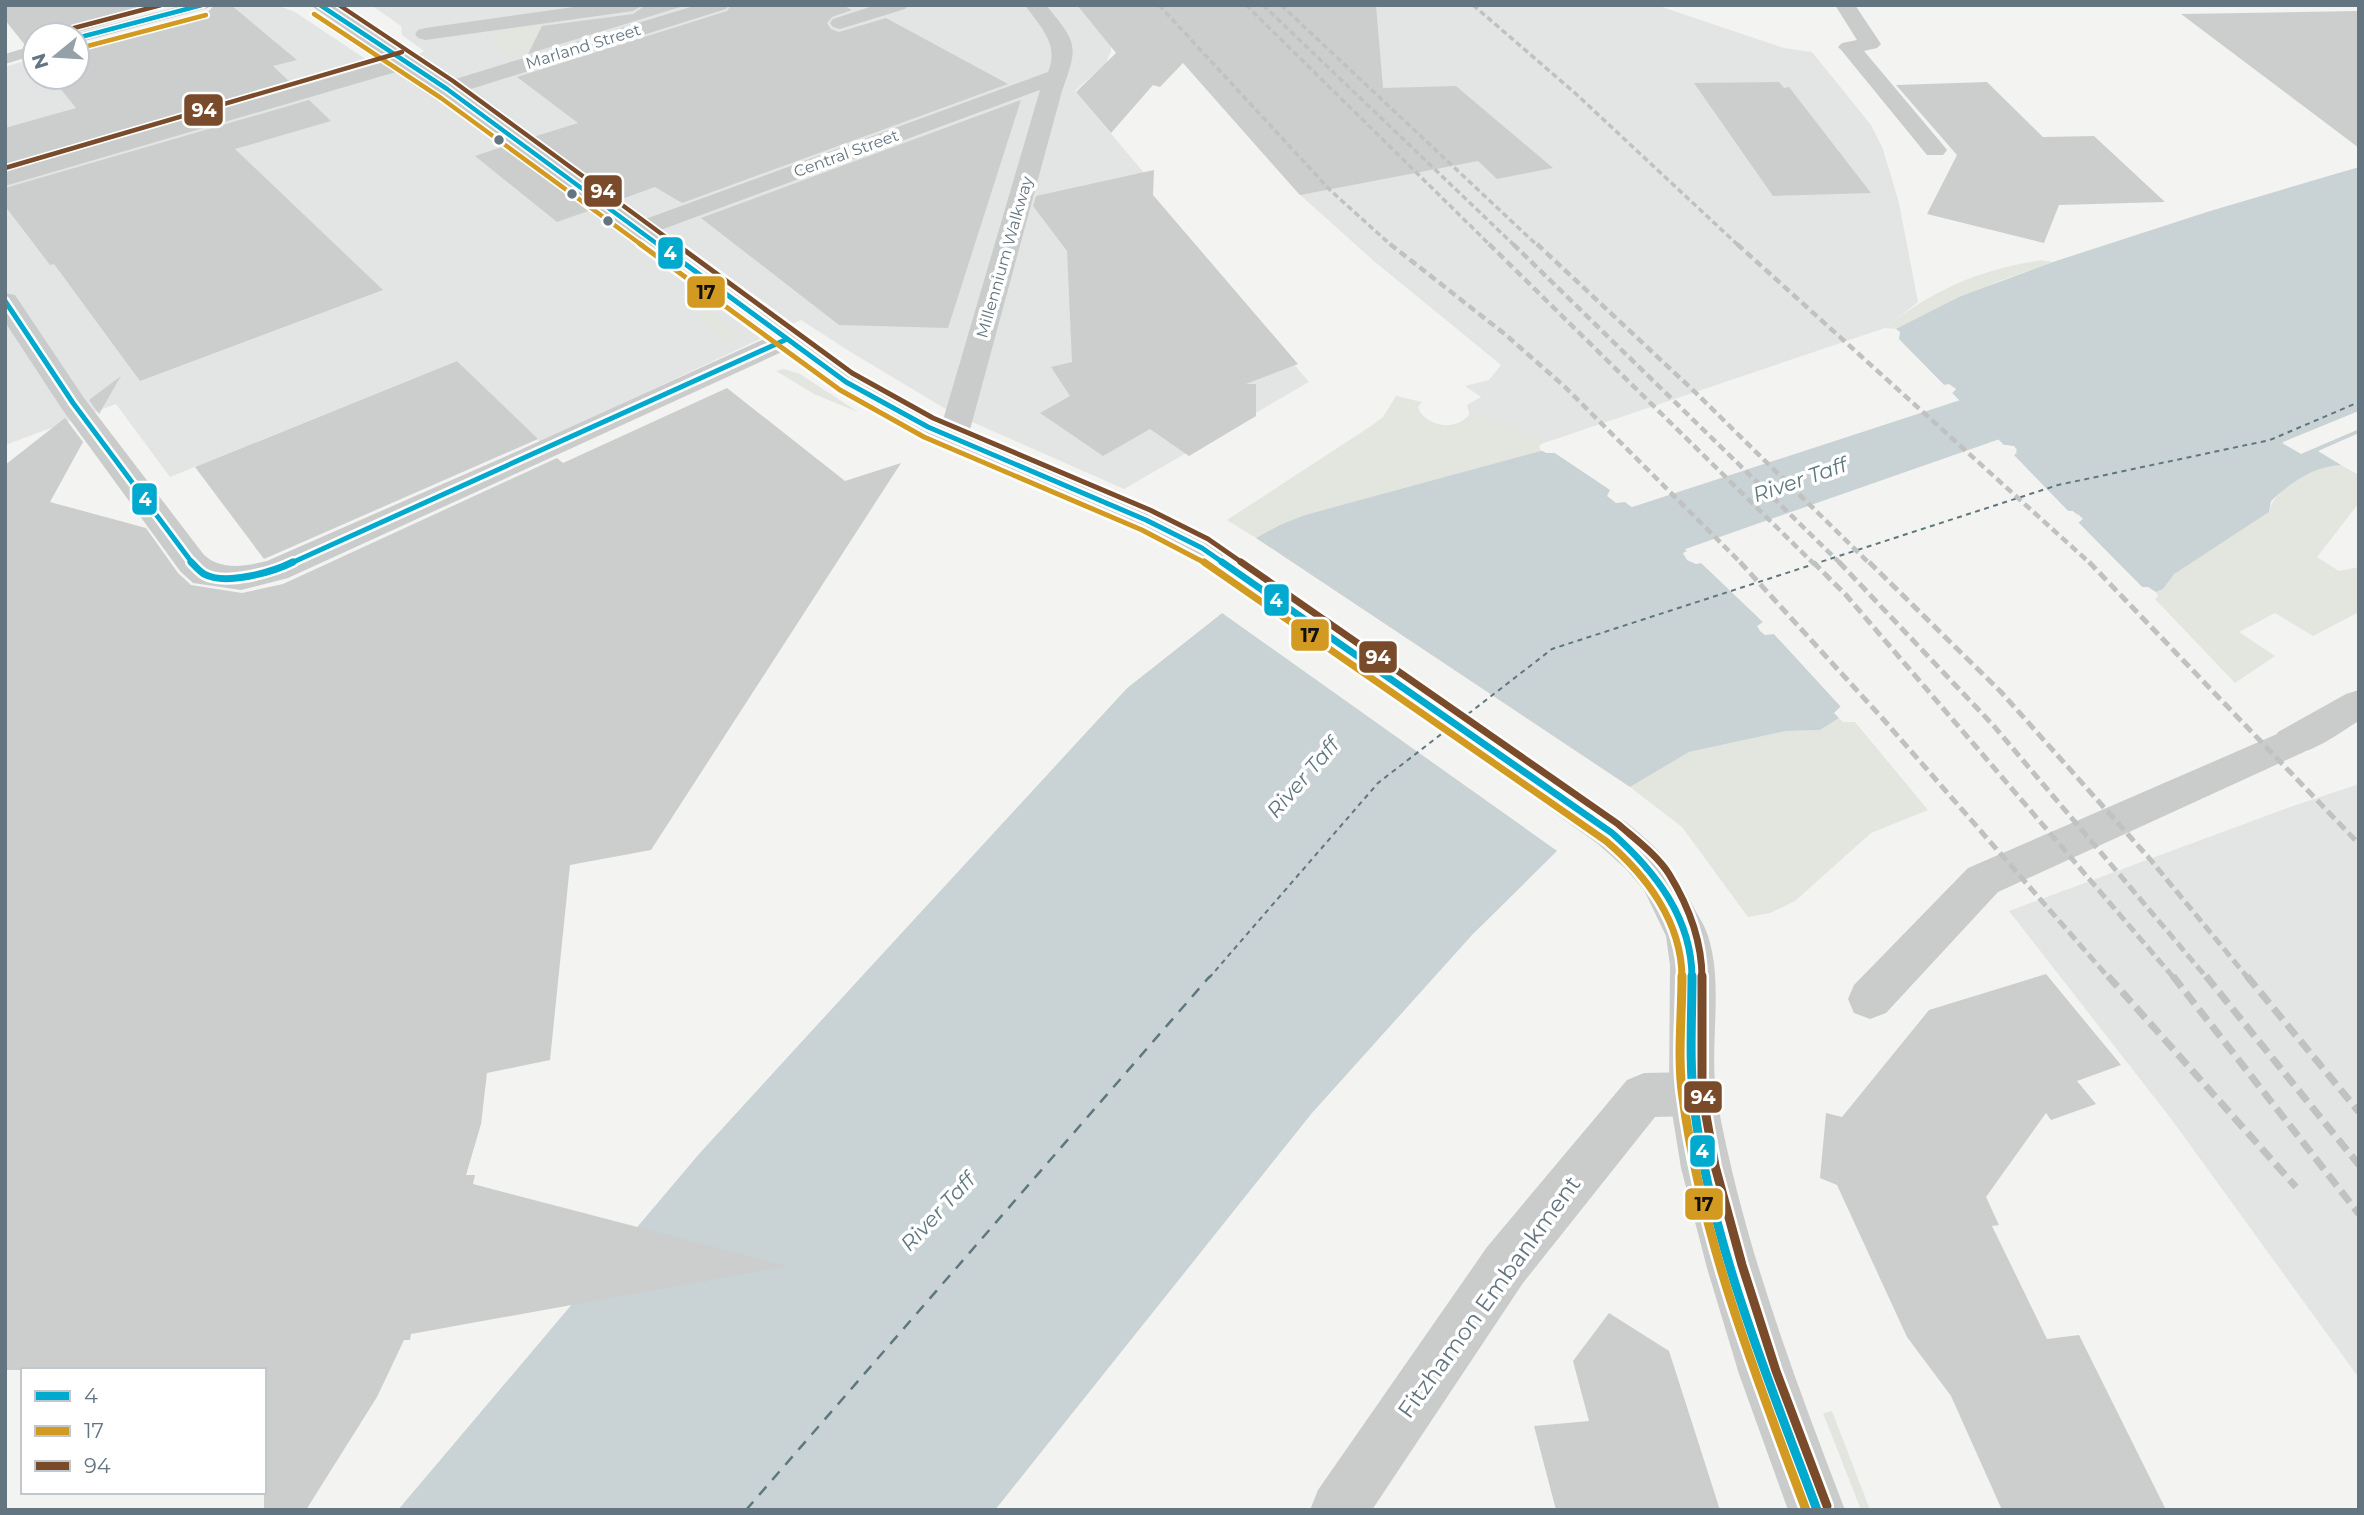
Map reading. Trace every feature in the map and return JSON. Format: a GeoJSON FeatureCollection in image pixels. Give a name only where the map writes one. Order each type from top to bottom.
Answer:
{"type":"FeatureCollection","features":[{"type":"Feature","properties":{"kind":"street"},"geometry":{"type":"LineString","coordinates":[[320,5],[447,89],[785,340],[846,382],[898,412],[953,438],[1146,520],[1202,548],[1612,833],[1640,857],[1659,879],[1687,936],[1692,965],[1692,1094],[1705,1168],[1732,1268],[1766,1374],[1817,1510]]}},
{"type":"Feature","properties":{"kind":"street","name":"Marland Street"},"geometry":{"type":"LineString","coordinates":[[425,34],[634,5]]}},
{"type":"Feature","properties":{"kind":"street","name":"Marland Street"},"geometry":{"type":"LineString","coordinates":[[447,89],[719,5]]}},
{"type":"Feature","properties":{"kind":"street"},"geometry":{"type":"LineString","coordinates":[[840,23],[898,5]]}},
{"type":"Feature","properties":{"kind":"street","name":"Millennium Walkway"},"geometry":{"type":"LineString","coordinates":[[953,438],[1055,77],[1062,65],[1063,48],[1058,34],[1035,5]]}},
{"type":"Feature","properties":{"kind":"street"},"geometry":{"type":"LineString","coordinates":[[1845,5],[1870,44],[1849,47],[1935,150]]}},
{"type":"Feature","properties":{"kind":"street"},"geometry":{"type":"LineString","coordinates":[[5,178],[405,62]]}},
{"type":"Feature","properties":{"kind":"street","name":"Central Street"},"geometry":{"type":"LineString","coordinates":[[638,230],[1055,77]]}},
{"type":"Feature","properties":{"kind":"street"},"geometry":{"type":"LineString","coordinates":[[5,301],[73,403],[192,563],[205,575],[241,578],[276,569],[531,457],[785,340]]}},
{"type":"Feature","properties":{"kind":"street"},"geometry":{"type":"LineString","coordinates":[[1870,999],[1983,880],[2291,741],[2359,704]]}},
{"type":"Feature","properties":{"kind":"street","name":"Fitzhamon Embankment"},"geometry":{"type":"LineString","coordinates":[[1338,1510],[1506,1265],[1572,1180],[1644,1095],[1692,1094]]}},
{"type":"Feature","properties":{"kind":"lane"},"geometry":{"type":"LineString","coordinates":[[91,34],[203,5]]}},
{"type":"Feature","properties":{"kind":"shaded area"},"geometry":{"type":"Polygon","coordinates":[[[236,5],[276,5],[295,12],[367,60],[378,64],[405,62],[424,51],[402,35],[401,26],[374,7],[363,5],[1077,5],[1111,29],[1111,51],[1106,63],[1075,91],[1150,180],[1150,195],[1309,382],[1124,489],[954,414],[801,320],[540,442],[457,361],[170,477],[116,404],[5,445],[5,67],[21,62],[21,91],[91,91],[91,68],[166,22],[236,5]]]}},
{"type":"Feature","properties":{"kind":"shaded area"},"geometry":{"type":"Polygon","coordinates":[[[1152,5],[1656,5],[1784,48],[1812,52],[1871,125],[1883,149],[1899,203],[1918,302],[1885,328],[1544,443],[1469,412],[1467,405],[1481,397],[1465,386],[1489,380],[1501,365],[1375,262],[1298,193],[1190,71],[1205,69],[1152,5]]]}},
{"type":"Feature","properties":{"kind":"shaded area"},"geometry":{"type":"Polygon","coordinates":[[[620,18],[586,35],[512,57],[505,58],[498,49],[496,33],[502,29],[620,18]]]}},
{"type":"Feature","properties":{"kind":"shaded area"},"geometry":{"type":"Polygon","coordinates":[[[2041,260],[2053,262],[1997,282],[1896,329],[1885,328],[1921,302],[1958,283],[1997,269],[2041,260]]]}},
{"type":"Feature","properties":{"kind":"shaded area"},"geometry":{"type":"Polygon","coordinates":[[[706,308],[737,333],[735,340],[732,342],[699,318],[697,312],[706,308]]]}},
{"type":"Feature","properties":{"kind":"shaded area"},"geometry":{"type":"Polygon","coordinates":[[[784,369],[800,374],[858,412],[816,395],[776,371],[784,369]]]}},
{"type":"Feature","properties":{"kind":"shaded area"},"geometry":{"type":"Polygon","coordinates":[[[1396,396],[1422,402],[1418,407],[1420,412],[1437,424],[1458,423],[1469,415],[1469,412],[1537,437],[1544,443],[1539,446],[1541,451],[1530,456],[1305,515],[1256,538],[1227,520],[1371,426],[1383,417],[1396,396]]]}},
{"type":"Feature","properties":{"kind":"shaded area"},"geometry":{"type":"Polygon","coordinates":[[[2331,465],[2341,465],[2359,475],[2359,503],[2317,557],[2339,571],[2359,567],[2359,612],[2313,636],[2275,613],[2239,632],[2275,656],[2235,683],[2155,599],[2158,597],[2156,592],[2163,589],[2173,574],[2269,512],[2272,503],[2285,488],[2331,465]]]}},
{"type":"Feature","properties":{"kind":"shaded area"},"geometry":{"type":"Polygon","coordinates":[[[1839,718],[1843,722],[1855,722],[1928,810],[1871,833],[1795,901],[1770,913],[1748,917],[1682,827],[1630,787],[1689,752],[1786,731],[1820,730],[1839,718]]]}},
{"type":"Feature","properties":{"kind":"shaded area"},"geometry":{"type":"Polygon","coordinates":[[[2359,784],[2359,1378],[2172,1120],[2009,911],[2359,784]]]}},
{"type":"Feature","properties":{"kind":"shaded area"},"geometry":{"type":"Polygon","coordinates":[[[1832,1411],[1870,1510],[1861,1510],[1823,1413],[1832,1411]]]}},
{"type":"Feature","properties":{"kind":"water"},"geometry":{"type":"Polygon","coordinates":[[[2359,167],[2359,411],[2283,442],[2301,453],[2359,429],[2359,433],[2318,451],[2341,465],[2312,472],[2294,482],[2271,501],[2269,512],[2174,574],[2163,589],[2156,592],[2142,587],[2078,522],[2082,519],[2073,511],[2068,511],[2013,455],[2017,453],[2004,445],[1952,393],[1956,389],[1949,384],[1944,385],[1898,339],[1900,332],[1896,329],[1959,297],[2053,262],[2359,167]]]}},
{"type":"Feature","properties":{"kind":"water"},"geometry":{"type":"Polygon","coordinates":[[[1541,451],[1555,453],[1611,490],[1611,499],[1625,502],[1688,551],[1683,554],[1696,564],[1701,562],[1763,622],[1760,631],[1774,634],[1841,707],[1835,713],[1839,718],[1820,730],[1786,731],[1689,752],[1630,787],[1557,851],[1472,935],[1312,1113],[995,1510],[398,1510],[699,1154],[917,915],[1127,688],[1222,613],[1217,610],[1256,538],[1305,515],[1541,451]]]}},
{"type":"Feature","properties":{"kind":"pier"},"geometry":{"type":"Polygon","coordinates":[[[1893,328],[1900,332],[1899,339],[1944,385],[1956,389],[1952,393],[2003,445],[2014,446],[2017,450],[2014,455],[2068,511],[2083,519],[2078,523],[2142,587],[2148,587],[2157,595],[2140,590],[2076,525],[2077,518],[2066,514],[2010,457],[2012,450],[2001,448],[1949,395],[1951,389],[1942,387],[1896,341],[1897,335],[1893,328]]]}},
{"type":"Feature","properties":{"kind":"pier"},"geometry":{"type":"Polygon","coordinates":[[[2359,411],[2359,414],[2290,443],[2301,450],[2359,425],[2359,429],[2301,454],[2282,443],[2359,411]]]}},
{"type":"Feature","properties":{"kind":"pier"},"geometry":{"type":"Polygon","coordinates":[[[1540,449],[1557,450],[1613,488],[1613,496],[1627,499],[1690,549],[1689,557],[1703,560],[1766,620],[1763,628],[1776,631],[1844,704],[1839,713],[1841,720],[1834,713],[1841,706],[1774,634],[1765,635],[1760,631],[1757,626],[1763,622],[1701,563],[1687,560],[1683,553],[1687,551],[1626,502],[1616,503],[1607,496],[1610,490],[1555,453],[1546,453],[1540,449]]]}},
{"type":"Feature","properties":{"kind":"pier"},"geometry":{"type":"Polygon","coordinates":[[[1253,536],[1633,789],[1560,853],[1222,613],[1127,688],[714,1137],[715,1132],[1125,686],[1216,613],[1214,608],[1253,536]]]}},
{"type":"Feature","properties":{"kind":"building"},"geometry":{"type":"Polygon","coordinates":[[[5,5],[173,5],[91,28],[91,21],[21,21],[21,40],[5,20],[5,5]]]}},
{"type":"Feature","properties":{"kind":"building"},"geometry":{"type":"Polygon","coordinates":[[[214,5],[231,5],[297,60],[273,66],[293,85],[5,168],[5,128],[76,108],[62,91],[91,91],[91,41],[209,11],[214,5]]]}},
{"type":"Feature","properties":{"kind":"building"},"geometry":{"type":"Polygon","coordinates":[[[646,5],[687,5],[528,54],[542,26],[633,14],[646,5]]]}},
{"type":"Feature","properties":{"kind":"building"},"geometry":{"type":"Polygon","coordinates":[[[731,5],[843,5],[852,10],[832,17],[827,23],[831,29],[839,32],[886,18],[1008,84],[682,203],[655,187],[619,200],[533,137],[578,123],[517,77],[727,11],[731,5]]]}},
{"type":"Feature","properties":{"kind":"building"},"geometry":{"type":"Polygon","coordinates":[[[1077,5],[1376,5],[1383,88],[1456,86],[1553,168],[1497,179],[1478,161],[1300,195],[1183,63],[1160,87],[1153,85],[1111,133],[1076,92],[1116,53],[1077,5]]]}},
{"type":"Feature","properties":{"kind":"building"},"geometry":{"type":"Polygon","coordinates":[[[2359,11],[2359,148],[2181,14],[2359,11]]]}},
{"type":"Feature","properties":{"kind":"building"},"geometry":{"type":"Polygon","coordinates":[[[1779,82],[1784,88],[1789,87],[1871,193],[1773,196],[1694,83],[1779,82]]]}},
{"type":"Feature","properties":{"kind":"building"},"geometry":{"type":"Polygon","coordinates":[[[1987,82],[2043,137],[2094,136],[2165,202],[2059,205],[2044,243],[1927,214],[1957,155],[1896,85],[1987,82]]]}},
{"type":"Feature","properties":{"kind":"building"},"geometry":{"type":"Polygon","coordinates":[[[309,100],[331,121],[235,149],[383,290],[140,381],[54,264],[50,265],[5,206],[5,188],[309,100]]]}},
{"type":"Feature","properties":{"kind":"building"},"geometry":{"type":"Polygon","coordinates":[[[1021,100],[948,328],[839,325],[701,218],[1021,100]]]}},
{"type":"Feature","properties":{"kind":"building"},"geometry":{"type":"Polygon","coordinates":[[[505,146],[591,210],[557,222],[475,156],[505,146]]]}},
{"type":"Feature","properties":{"kind":"building"},"geometry":{"type":"Polygon","coordinates":[[[1154,170],[1153,195],[1298,364],[1246,384],[1256,384],[1256,416],[1189,456],[1150,429],[1103,456],[1040,413],[1070,396],[1051,367],[1072,362],[1067,251],[1033,206],[1036,196],[1154,170]]]}},
{"type":"Feature","properties":{"kind":"building"},"geometry":{"type":"Polygon","coordinates":[[[457,361],[538,439],[264,559],[195,467],[457,361]]]}},
{"type":"Feature","properties":{"kind":"building"},"geometry":{"type":"Polygon","coordinates":[[[121,376],[99,414],[89,400],[121,376]]]}},
{"type":"Feature","properties":{"kind":"building"},"geometry":{"type":"Polygon","coordinates":[[[727,388],[845,481],[901,463],[651,850],[570,865],[550,1060],[487,1073],[481,1124],[466,1175],[475,1175],[473,1184],[787,1266],[411,1334],[410,1340],[404,1340],[377,1397],[306,1510],[264,1510],[266,1368],[5,1370],[5,465],[65,418],[83,442],[50,502],[146,528],[178,573],[191,585],[242,593],[283,584],[557,458],[563,463],[727,388]]]}},
{"type":"Feature","properties":{"kind":"building"},"geometry":{"type":"Polygon","coordinates":[[[2046,974],[2121,1065],[2077,1081],[2096,1104],[2051,1120],[2046,1113],[1986,1197],[1999,1225],[1992,1226],[2047,1339],[2079,1335],[2166,1510],[2002,1510],[1951,1396],[1907,1337],[1837,1185],[1820,1178],[1826,1113],[1842,1117],[1929,1010],[2046,974]]]}},
{"type":"Feature","properties":{"kind":"building"},"geometry":{"type":"Polygon","coordinates":[[[1609,1313],[1669,1351],[1720,1510],[1556,1510],[1534,1426],[1589,1421],[1573,1361],[1609,1313]]]}},
{"type":"Feature","properties":{"kind":"waterway","name":"River Taff"},"geometry":{"type":"LineString","coordinates":[[1534,590],[1589,557],[1644,533],[2061,392],[2359,273]]}},
{"type":"Feature","properties":{"kind":"ferry route"},"geometry":{"type":"LineString","coordinates":[[1468,714],[1552,649],[2058,485],[2270,440],[2359,402]]}},
{"type":"Feature","properties":{"kind":"ferry route"},"geometry":{"type":"LineString","coordinates":[[1209,978],[1378,783],[1444,732]]}},
{"type":"Feature","properties":{"kind":"ferry route"},"geometry":{"type":"LineString","coordinates":[[746,1510],[1210,976]]}},
{"type":"Feature","properties":{"kind":"railway"},"geometry":{"type":"LineString","coordinates":[[1159,5],[1330,190],[1392,246]]}},
{"type":"Feature","properties":{"kind":"railway"},"geometry":{"type":"LineString","coordinates":[[1246,5],[1491,246]]}},
{"type":"Feature","properties":{"kind":"railway"},"geometry":{"type":"LineString","coordinates":[[1263,5],[1515,246]]}},
{"type":"Feature","properties":{"kind":"railway"},"geometry":{"type":"LineString","coordinates":[[1281,5],[1538,246]]}},
{"type":"Feature","properties":{"kind":"railway"},"geometry":{"type":"LineString","coordinates":[[1473,5],[1575,93],[1739,246]]}},
{"type":"Feature","properties":{"kind":"railway"},"geometry":{"type":"LineString","coordinates":[[1390,244],[1506,335],[1565,387],[1740,562]]}},
{"type":"Feature","properties":{"kind":"railway"},"geometry":{"type":"LineString","coordinates":[[1489,244],[1814,564]]}},
{"type":"Feature","properties":{"kind":"railway"},"geometry":{"type":"LineString","coordinates":[[1513,244],[1840,563]]}},
{"type":"Feature","properties":{"kind":"railway"},"geometry":{"type":"LineString","coordinates":[[1537,244],[1695,392],[1870,564]]}},
{"type":"Feature","properties":{"kind":"railway"},"geometry":{"type":"LineString","coordinates":[[1737,244],[2090,563]]}},
{"type":"Feature","properties":{"kind":"railway"},"geometry":{"type":"LineString","coordinates":[[1740,562],[1883,719],[2109,978]]}},
{"type":"Feature","properties":{"kind":"railway"},"geometry":{"type":"LineString","coordinates":[[1813,562],[1846,595],[2174,978]]}},
{"type":"Feature","properties":{"kind":"railway"},"geometry":{"type":"LineString","coordinates":[[1869,562],[2001,692],[2149,858],[2248,978]]}},
{"type":"Feature","properties":{"kind":"railway"},"geometry":{"type":"LineString","coordinates":[[1840,563],[1993,725],[2207,978]]}},
{"type":"Feature","properties":{"kind":"railway"},"geometry":{"type":"LineString","coordinates":[[2090,563],[2359,844]]}},
{"type":"Feature","properties":{"kind":"railway"},"geometry":{"type":"LineString","coordinates":[[2108,976],[2296,1187]]}},
{"type":"Feature","properties":{"kind":"railway"},"geometry":{"type":"LineString","coordinates":[[2173,976],[2359,1214]]}},
{"type":"Feature","properties":{"kind":"railway"},"geometry":{"type":"LineString","coordinates":[[2206,976],[2359,1165]]}},
{"type":"Feature","properties":{"kind":"railway"},"geometry":{"type":"LineString","coordinates":[[2247,976],[2359,1112]]}},
{"type":"Feature","properties":{"kind":"transit line","name":"94"},"geometry":{"type":"LineString","coordinates":[[91,24],[161,5]]}},
{"type":"Feature","properties":{"kind":"transit line","name":"4"},"geometry":{"type":"LineString","coordinates":[[91,34],[202,5]]}},
{"type":"Feature","properties":{"kind":"transit line","name":"4"},"geometry":{"type":"LineString","coordinates":[[320,5],[447,89],[846,382],[928,427],[1146,520],[1202,548],[1612,833],[1636,855],[1656,878],[1672,904],[1689,942],[1692,965],[1692,1089],[1706,1169],[1747,1317],[1817,1510]]}},
{"type":"Feature","properties":{"kind":"transit line","name":"94"},"geometry":{"type":"LineString","coordinates":[[339,5],[453,81],[852,373],[933,418],[1150,510],[1208,539],[1618,824],[1647,850],[1668,873],[1697,933],[1702,965],[1702,1093],[1715,1166],[1742,1265],[1776,1371],[1827,1506]]}},
{"type":"Feature","properties":{"kind":"transit line","name":"17"},"geometry":{"type":"LineString","coordinates":[[314,14],[441,98],[840,390],[924,437],[1142,530],[1197,557],[1606,841],[1633,864],[1650,885],[1677,939],[1682,966],[1682,1095],[1695,1171],[1722,1271],[1756,1377],[1806,1510]]}},
{"type":"Feature","properties":{"kind":"transit line","name":"17"},"geometry":{"type":"LineString","coordinates":[[91,45],[206,15]]}},
{"type":"Feature","properties":{"kind":"transit line","name":"94"},"geometry":{"type":"LineString","coordinates":[[5,168],[402,52]]}},
{"type":"Feature","properties":{"kind":"transit line","name":"4"},"geometry":{"type":"LineString","coordinates":[[5,301],[73,403],[192,563],[205,575],[241,578],[276,570],[785,340]]}}]}
